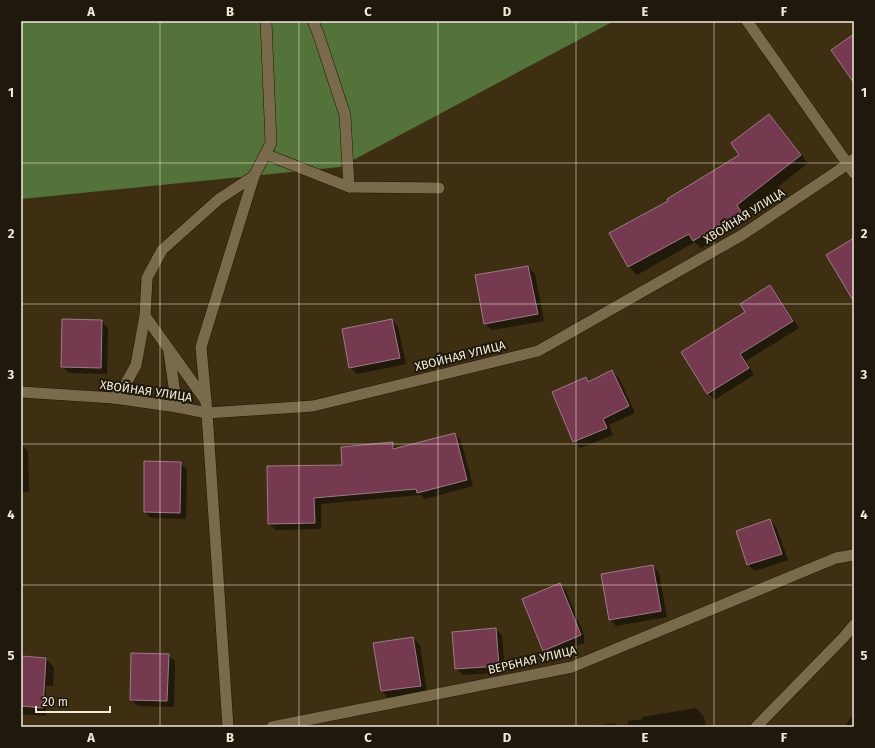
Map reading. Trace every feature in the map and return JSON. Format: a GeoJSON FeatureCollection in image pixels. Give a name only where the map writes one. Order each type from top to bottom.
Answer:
{"type":"FeatureCollection","features":[{"type":"Feature","properties":{"kind":"street"},"geometry":{"type":"LineString","coordinates":[[228,727],[208,413],[201,347],[254,176],[271,143],[266,21]]}},
{"type":"Feature","properties":{"kind":"street"},"geometry":{"type":"LineString","coordinates":[[313,21],[345,116],[348,187]]}},
{"type":"Feature","properties":{"kind":"street"},"geometry":{"type":"LineString","coordinates":[[747,21],[852,165]]}},
{"type":"Feature","properties":{"kind":"street"},"geometry":{"type":"LineString","coordinates":[[265,154],[348,187],[439,188]]}},
{"type":"Feature","properties":{"kind":"street","name":"ХВОЙНАЯ УЛИЦА"},"geometry":{"type":"LineString","coordinates":[[21,392],[114,398],[208,413],[313,406],[538,351],[742,235],[852,165]]}},
{"type":"Feature","properties":{"kind":"street"},"geometry":{"type":"LineString","coordinates":[[114,398],[125,385],[136,365],[145,316],[148,278],[162,250],[220,200],[254,176]]}},
{"type":"Feature","properties":{"kind":"street"},"geometry":{"type":"LineString","coordinates":[[145,316],[206,402]]}},
{"type":"Feature","properties":{"kind":"street"},"geometry":{"type":"LineString","coordinates":[[169,350],[177,407]]}},
{"type":"Feature","properties":{"kind":"street","name":"ВЕРБНАЯ УЛИЦА"},"geometry":{"type":"LineString","coordinates":[[272,727],[572,667],[836,558],[854,555]]}},
{"type":"Feature","properties":{"kind":"street"},"geometry":{"type":"LineString","coordinates":[[756,727],[838,644],[854,625]]}},
{"type":"Feature","properties":{"kind":"green space"},"geometry":{"type":"Polygon","coordinates":[[[21,21],[614,21],[340,167],[21,199],[21,21]]]}},
{"type":"Feature","properties":{"kind":"building"},"geometry":{"type":"Polygon","coordinates":[[[854,34],[854,83],[831,50],[854,34]]]}},
{"type":"Feature","properties":{"kind":"building"},"geometry":{"type":"Polygon","coordinates":[[[769,114],[801,155],[737,205],[741,212],[693,241],[689,234],[628,267],[609,233],[668,201],[667,199],[739,155],[731,143],[769,114]]]}},
{"type":"Feature","properties":{"kind":"building"},"geometry":{"type":"Polygon","coordinates":[[[854,238],[854,302],[826,255],[854,238]]]}},
{"type":"Feature","properties":{"kind":"building"},"geometry":{"type":"Polygon","coordinates":[[[528,266],[538,314],[484,324],[475,275],[528,266]]]}},
{"type":"Feature","properties":{"kind":"building"},"geometry":{"type":"Polygon","coordinates":[[[770,285],[793,321],[740,354],[749,368],[707,394],[681,352],[745,312],[740,304],[770,285]]]}},
{"type":"Feature","properties":{"kind":"building"},"geometry":{"type":"Polygon","coordinates":[[[62,319],[102,320],[101,368],[61,367],[62,319]]]}},
{"type":"Feature","properties":{"kind":"building"},"geometry":{"type":"Polygon","coordinates":[[[392,319],[400,358],[349,368],[342,329],[392,319]]]}},
{"type":"Feature","properties":{"kind":"building"},"geometry":{"type":"Polygon","coordinates":[[[612,370],[629,406],[603,419],[607,428],[573,442],[552,392],[586,377],[588,382],[612,370]]]}},
{"type":"Feature","properties":{"kind":"building"},"geometry":{"type":"Polygon","coordinates":[[[455,433],[467,480],[417,493],[416,489],[314,498],[315,523],[268,524],[267,466],[342,465],[341,447],[393,442],[393,449],[455,433]]]}},
{"type":"Feature","properties":{"kind":"building"},"geometry":{"type":"Polygon","coordinates":[[[144,461],[181,462],[180,513],[144,512],[144,461]]]}},
{"type":"Feature","properties":{"kind":"building"},"geometry":{"type":"Polygon","coordinates":[[[770,519],[782,554],[747,565],[736,531],[770,519]]]}},
{"type":"Feature","properties":{"kind":"building"},"geometry":{"type":"Polygon","coordinates":[[[653,565],[661,611],[609,620],[601,574],[653,565]]]}},
{"type":"Feature","properties":{"kind":"building"},"geometry":{"type":"Polygon","coordinates":[[[560,583],[581,635],[543,651],[522,599],[560,583]]]}},
{"type":"Feature","properties":{"kind":"building"},"geometry":{"type":"Polygon","coordinates":[[[496,628],[499,666],[455,669],[452,632],[496,628]]]}},
{"type":"Feature","properties":{"kind":"building"},"geometry":{"type":"Polygon","coordinates":[[[413,637],[421,686],[381,691],[373,643],[413,637]]]}},
{"type":"Feature","properties":{"kind":"building"},"geometry":{"type":"Polygon","coordinates":[[[131,653],[169,654],[167,701],[130,700],[131,653]]]}},
{"type":"Feature","properties":{"kind":"building"},"geometry":{"type":"Polygon","coordinates":[[[21,656],[46,658],[43,708],[21,706],[21,656]]]}}]}
